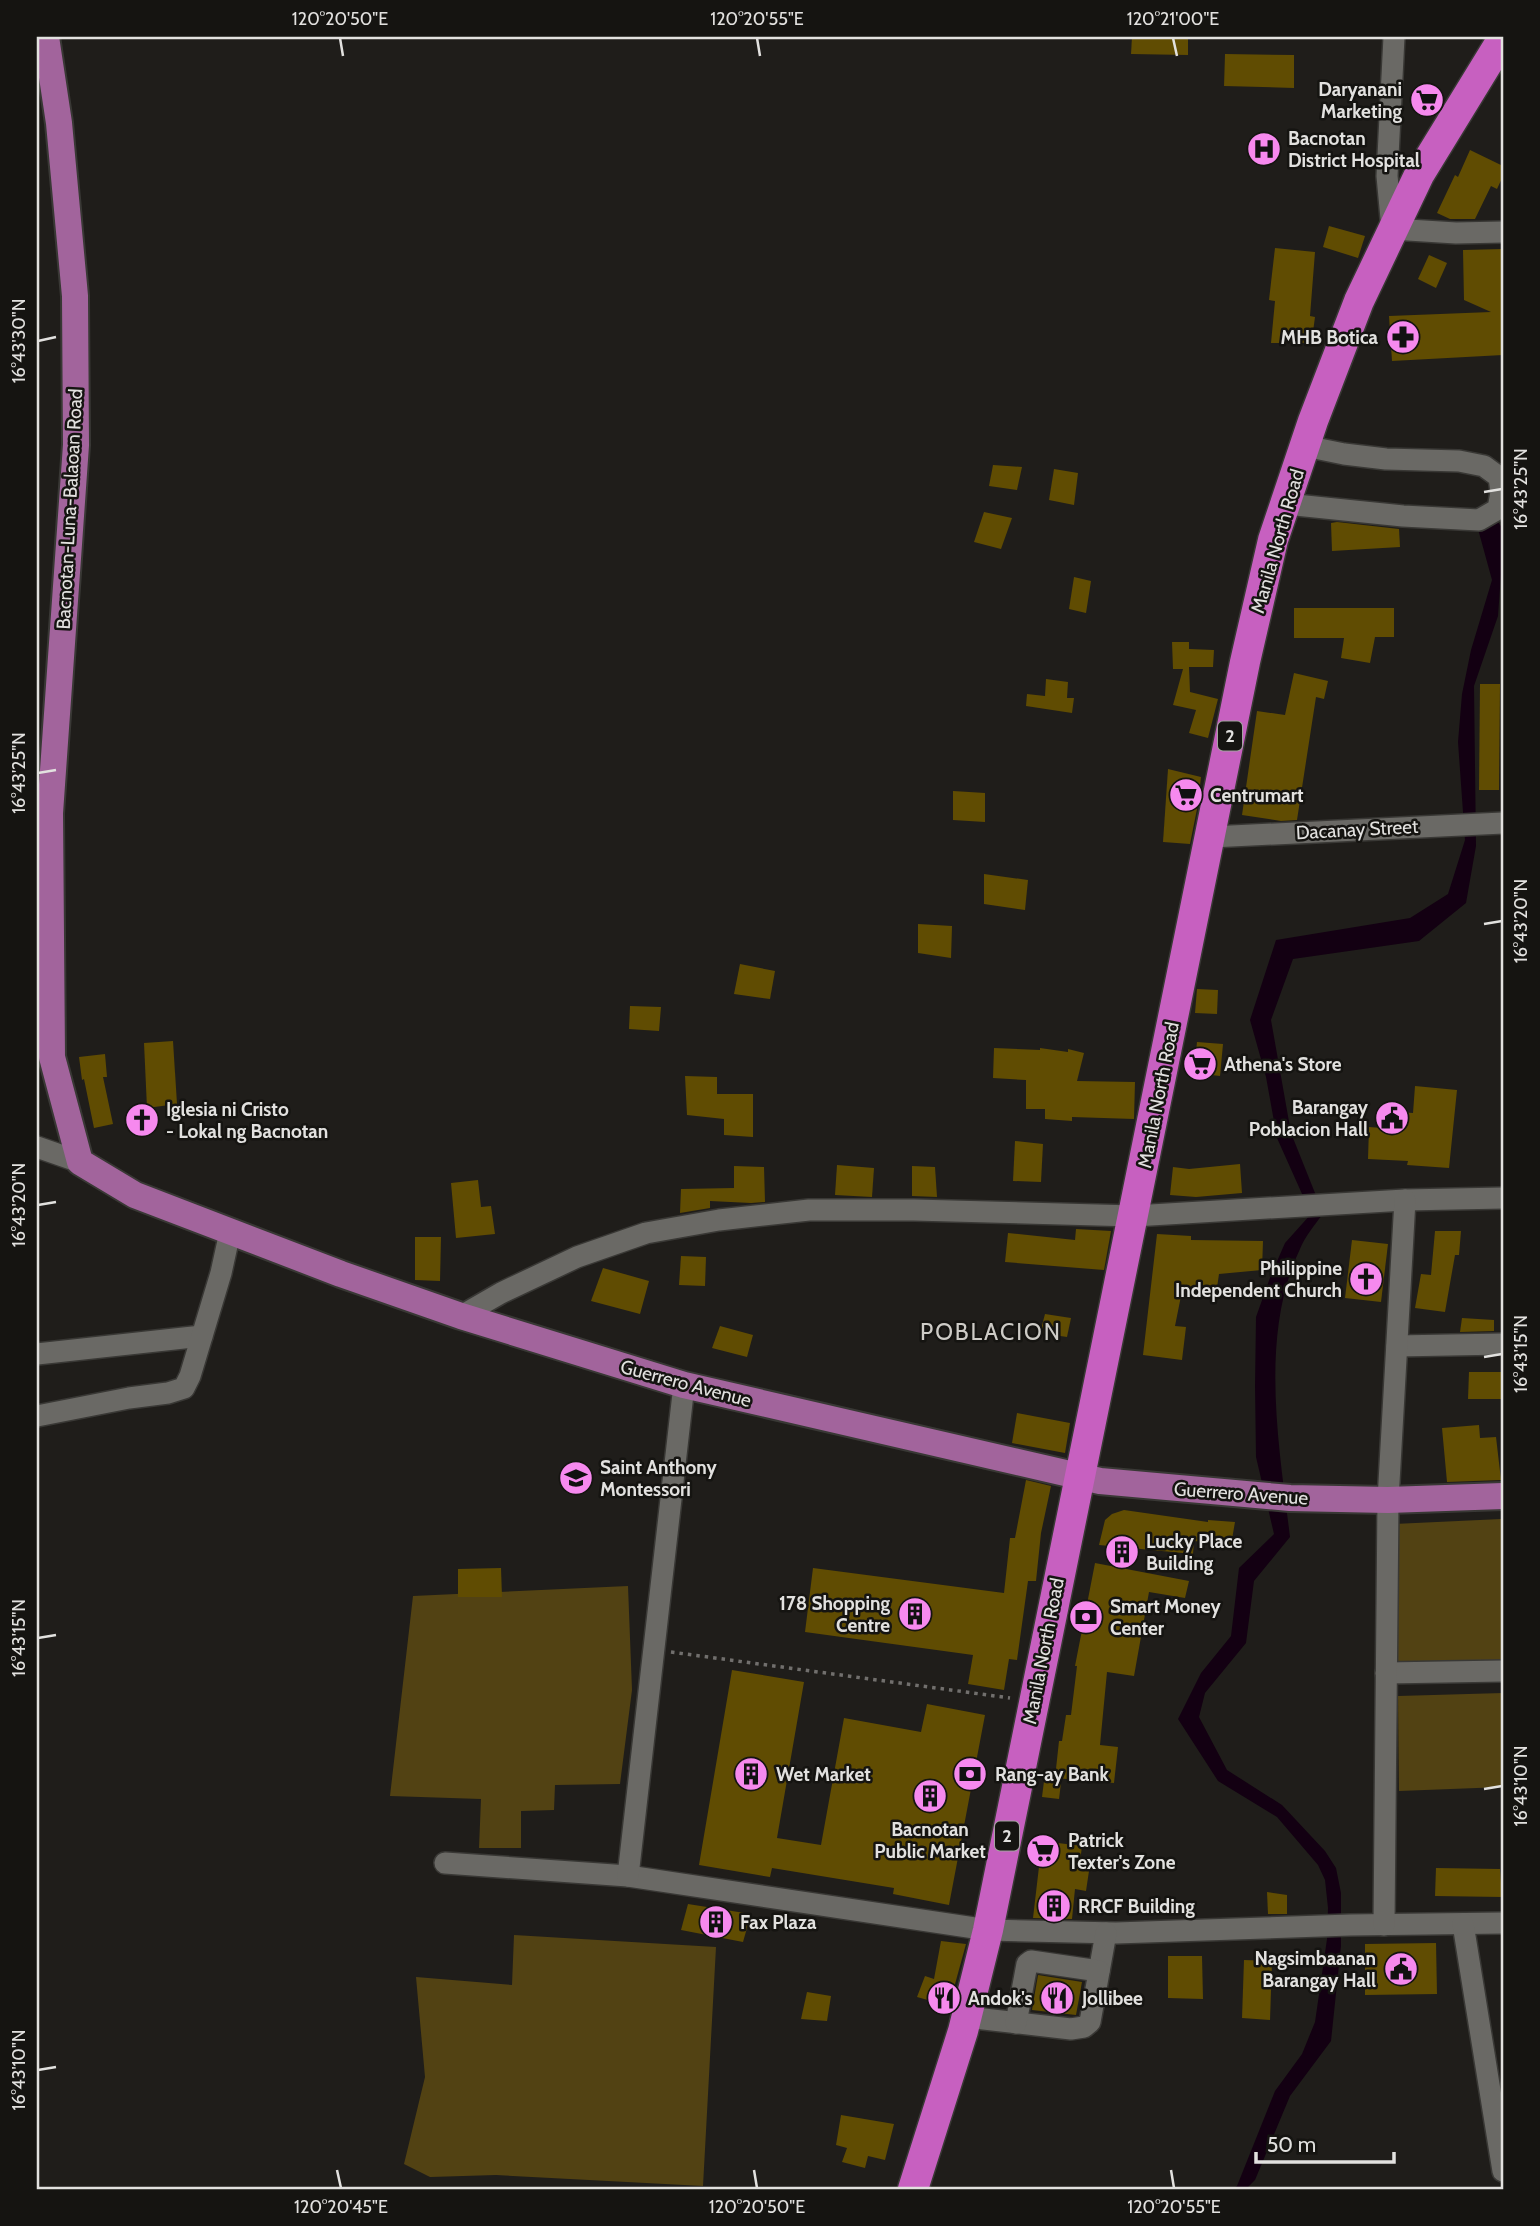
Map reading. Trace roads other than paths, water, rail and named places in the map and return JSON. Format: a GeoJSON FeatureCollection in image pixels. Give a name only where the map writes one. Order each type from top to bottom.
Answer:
{"type":"FeatureCollection","features":[{"type":"Feature","properties":{"kind":"highway","name":"Manila North Road"},"geometry":{"type":"LineString","coordinates":[[913,2189],[934,2129],[988,1930],[1245,662],[1273,540],[1359,301],[1419,175],[1503,38]]}},
{"type":"Feature","properties":{"kind":"main road","name":"Bacnotan-Luna-Balaoan Road"},"geometry":{"type":"LineString","coordinates":[[46,37],[58,123],[75,296],[76,445],[43,813],[52,1056],[80,1162]]}},
{"type":"Feature","properties":{"kind":"main road","name":"Guerrero Avenue"},"geometry":{"type":"LineString","coordinates":[[80,1162],[135,1195],[341,1275],[461,1316],[684,1385],[1100,1481],[1290,1498],[1388,1500],[1503,1496]]}},
{"type":"Feature","properties":{"kind":"street"},"geometry":{"type":"LineString","coordinates":[[1394,37],[1387,176],[1392,229],[1457,233],[1503,232]]}},
{"type":"Feature","properties":{"kind":"street"},"geometry":{"type":"LineString","coordinates":[[1286,504],[1403,516],[1479,520],[1498,509],[1500,477],[1484,466],[1459,461],[1386,459],[1305,446]]}},
{"type":"Feature","properties":{"kind":"street","name":"Dacanay Street"},"geometry":{"type":"LineString","coordinates":[[1211,837],[1493,823]]}},
{"type":"Feature","properties":{"kind":"street"},"geometry":{"type":"LineString","coordinates":[[37,1147],[80,1162]]}},
{"type":"Feature","properties":{"kind":"street"},"geometry":{"type":"LineString","coordinates":[[461,1316],[501,1293],[577,1257],[646,1233],[719,1220],[809,1210],[1134,1216],[1405,1200],[1503,1198]]}},
{"type":"Feature","properties":{"kind":"street"},"geometry":{"type":"LineString","coordinates":[[1384,1925],[1388,1500],[1405,1200]]}},
{"type":"Feature","properties":{"kind":"street"},"geometry":{"type":"LineString","coordinates":[[37,1416],[184,1388],[221,1273],[230,1231]]}},
{"type":"Feature","properties":{"kind":"street"},"geometry":{"type":"LineString","coordinates":[[37,1354],[202,1336]]}},
{"type":"Feature","properties":{"kind":"street"},"geometry":{"type":"LineString","coordinates":[[1397,1346],[1503,1344]]}},
{"type":"Feature","properties":{"kind":"street"},"geometry":{"type":"LineString","coordinates":[[628,1876],[684,1385]]}},
{"type":"Feature","properties":{"kind":"street"},"geometry":{"type":"LineString","coordinates":[[1386,1674],[1503,1671]]}},
{"type":"Feature","properties":{"kind":"street"},"geometry":{"type":"LineString","coordinates":[[445,1863],[628,1876],[988,1930],[1106,1933],[1503,1923]]}},
{"type":"Feature","properties":{"kind":"street"},"geometry":{"type":"LineString","coordinates":[[1463,1924],[1503,2171]]}},
{"type":"Feature","properties":{"kind":"street"},"geometry":{"type":"LineString","coordinates":[[966,2017],[1071,2029],[1084,2027],[1090,2022],[1106,1933]]}},
{"type":"Feature","properties":{"kind":"street"},"geometry":{"type":"LineString","coordinates":[[1016,2023],[1027,1964],[1031,1961],[1099,1971]]}},
{"type":"Feature","properties":{"kind":"place","name":"Daryanani Marketing"},"geometry":{"type":"Point","coordinates":[1427,100]}},
{"type":"Feature","properties":{"kind":"place","name":"Bacnotan District Hospital"},"geometry":{"type":"Point","coordinates":[1264,149]}},
{"type":"Feature","properties":{"kind":"place","name":"MHB Botica"},"geometry":{"type":"Point","coordinates":[1403,337]}},
{"type":"Feature","properties":{"kind":"place","name":"Centrumart"},"geometry":{"type":"Point","coordinates":[1186,795]}},
{"type":"Feature","properties":{"kind":"place","name":"Athena's Store"},"geometry":{"type":"Point","coordinates":[1200,1064]}},
{"type":"Feature","properties":{"kind":"place","name":"Barangay Poblacion Hall"},"geometry":{"type":"Point","coordinates":[1392,1118]}},
{"type":"Feature","properties":{"kind":"place","name":"Iglesia ni Cristo - Lokal ng Bacnotan"},"geometry":{"type":"Point","coordinates":[142,1120]}},
{"type":"Feature","properties":{"kind":"place","name":"Philippine Independent Church"},"geometry":{"type":"Point","coordinates":[1366,1279]}},
{"type":"Feature","properties":{"kind":"place","name":"Saint Anthony Montessori"},"geometry":{"type":"Point","coordinates":[576,1478]}},
{"type":"Feature","properties":{"kind":"place","name":"Lucky Place Building"},"geometry":{"type":"Point","coordinates":[1122,1552]}},
{"type":"Feature","properties":{"kind":"place","name":"178 Shopping Centre"},"geometry":{"type":"Point","coordinates":[915,1614]}},
{"type":"Feature","properties":{"kind":"place","name":"Smart Money Center"},"geometry":{"type":"Point","coordinates":[1086,1617]}},
{"type":"Feature","properties":{"kind":"place","name":"Wet Market"},"geometry":{"type":"Point","coordinates":[751,1774]}},
{"type":"Feature","properties":{"kind":"place","name":"Rang-ay Bank"},"geometry":{"type":"Point","coordinates":[970,1774]}},
{"type":"Feature","properties":{"kind":"place","name":"Bacnotan Public Market"},"geometry":{"type":"Point","coordinates":[930,1796]}},
{"type":"Feature","properties":{"kind":"place","name":"Patrick Texter's Zone"},"geometry":{"type":"Point","coordinates":[1043,1851]}},
{"type":"Feature","properties":{"kind":"place","name":"RRCF Building"},"geometry":{"type":"Point","coordinates":[1054,1906]}},
{"type":"Feature","properties":{"kind":"place","name":"Fax Plaza"},"geometry":{"type":"Point","coordinates":[716,1922]}},
{"type":"Feature","properties":{"kind":"place","name":"Nagsimbaanan Barangay Hall"},"geometry":{"type":"Point","coordinates":[1401,1969]}},
{"type":"Feature","properties":{"kind":"place","name":"Andok's"},"geometry":{"type":"Point","coordinates":[944,1998]}},
{"type":"Feature","properties":{"kind":"place","name":"Jollibee"},"geometry":{"type":"Point","coordinates":[1057,1998]}},
{"type":"Feature","properties":{"kind":"district","name":"POBLACION"},"geometry":{"type":"Point","coordinates":[991,1332]}}]}
